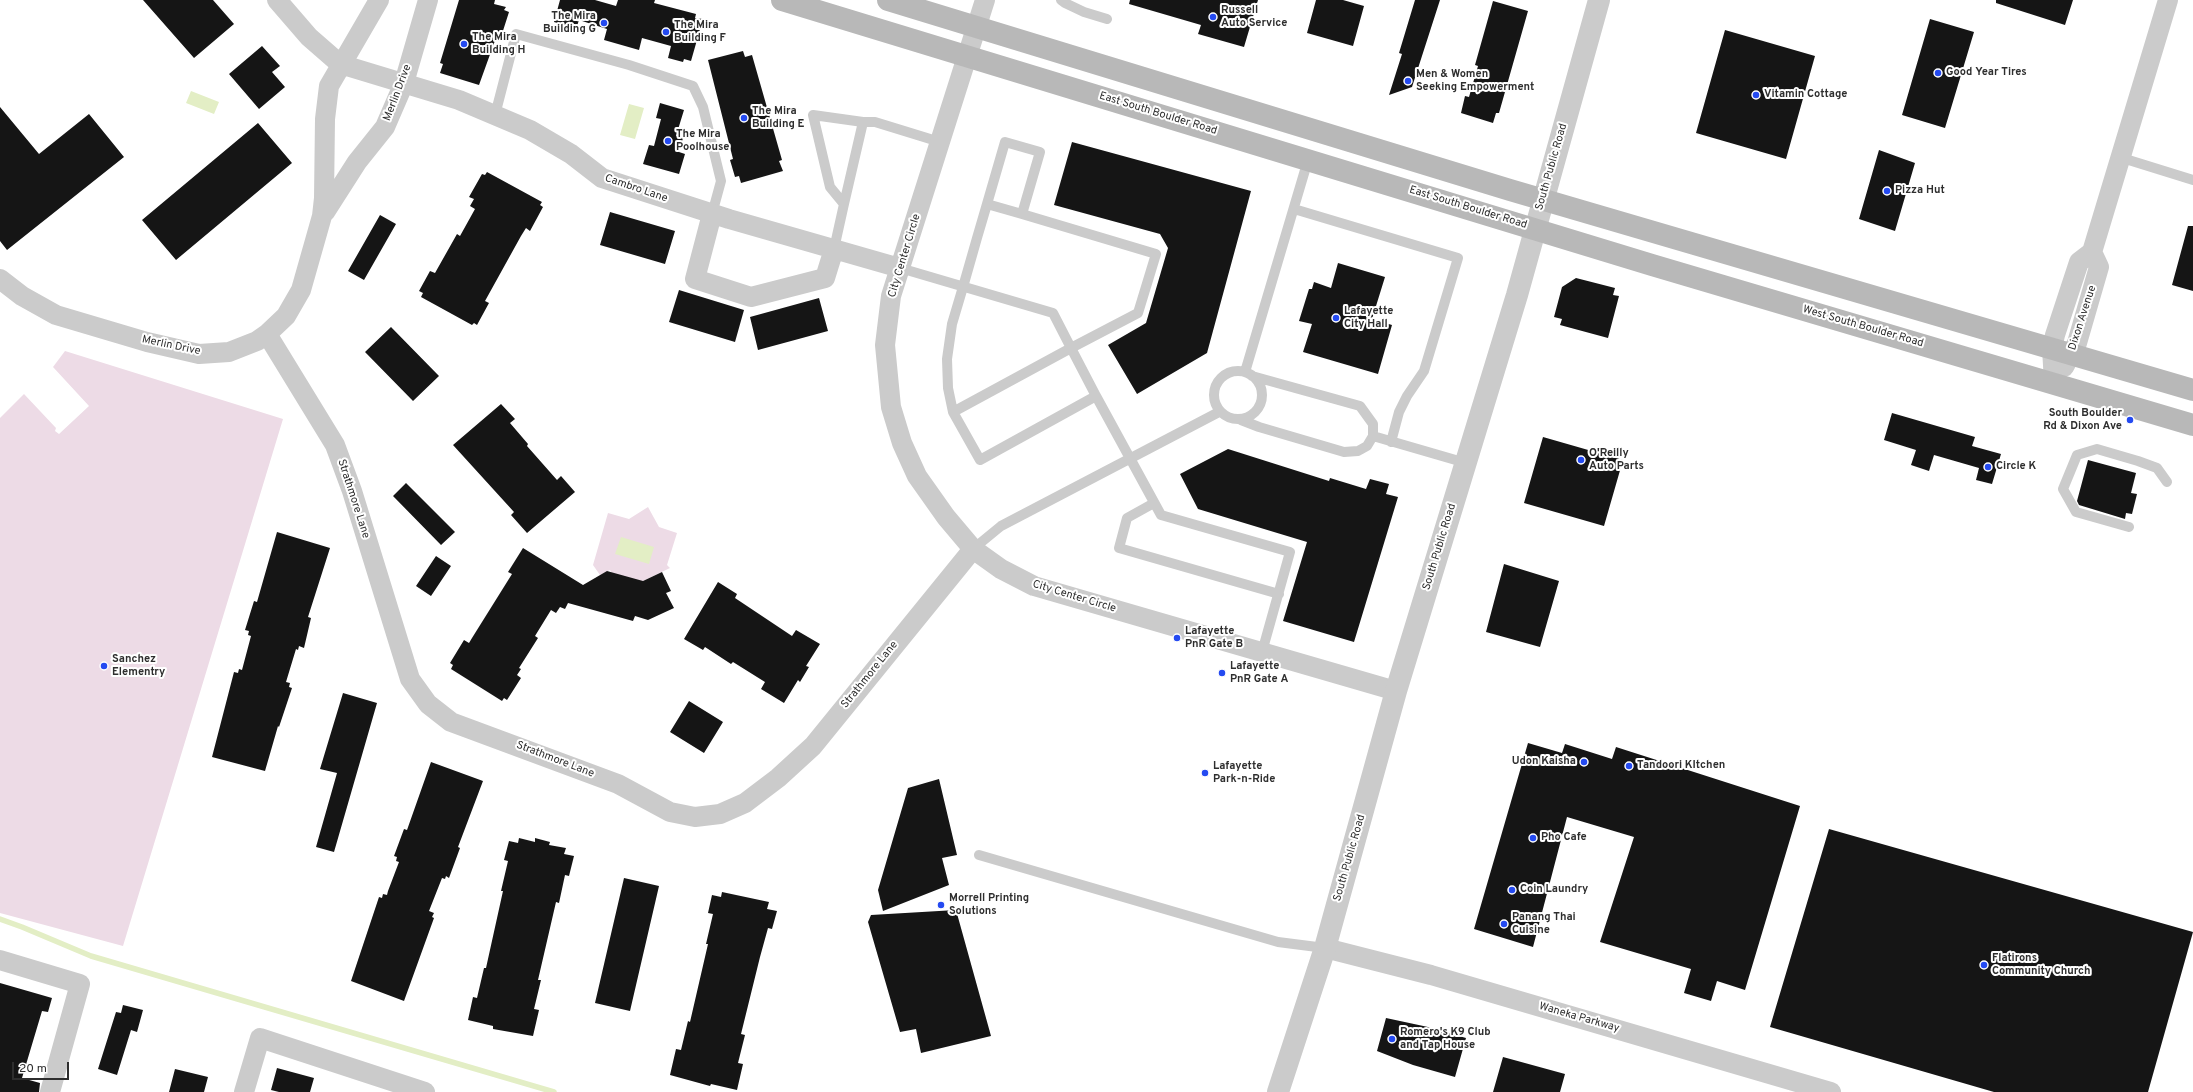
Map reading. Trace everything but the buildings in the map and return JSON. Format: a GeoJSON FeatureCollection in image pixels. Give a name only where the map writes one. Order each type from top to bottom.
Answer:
{"type":"FeatureCollection","features":[{"type":"Feature","properties":{"kind":"main road","name":"East South Boulder Road"},"geometry":{"type":"LineString","coordinates":[[782,0],[1534,228]]}},
{"type":"Feature","properties":{"kind":"main road"},"geometry":{"type":"LineString","coordinates":[[888,0],[1543,200],[2062,350],[2193,390]]}},
{"type":"Feature","properties":{"kind":"main road","name":"West South Boulder Road"},"geometry":{"type":"LineString","coordinates":[[1534,228],[1660,268],[2193,425]]}},
{"type":"Feature","properties":{"kind":"street"},"geometry":{"type":"LineString","coordinates":[[277,0],[310,37],[340,64]]}},
{"type":"Feature","properties":{"kind":"street","name":"Merlin Drive"},"geometry":{"type":"LineString","coordinates":[[0,279],[22,296],[56,314],[147,342],[199,354],[229,352],[257,341],[267,334],[286,316],[301,290],[322,216],[324,198],[325,119],[329,86],[340,64],[379,0]]}},
{"type":"Feature","properties":{"kind":"street","name":"Merlin Drive"},"geometry":{"type":"LineString","coordinates":[[322,216],[356,162],[385,128],[404,83],[428,0]]}},
{"type":"Feature","properties":{"kind":"street","name":"City Center Circle"},"geometry":{"type":"LineString","coordinates":[[985,0],[891,296],[885,345],[891,407],[902,443],[917,476],[946,517],[973,549],[1001,569],[1034,586],[1396,691]]}},
{"type":"Feature","properties":{"kind":"street","name":"South Public Road"},"geometry":{"type":"LineString","coordinates":[[1278,1092],[1325,948],[1396,691],[1517,295],[1534,228],[1599,0]]}},
{"type":"Feature","properties":{"kind":"street","name":"Dixon Avenue"},"geometry":{"type":"LineString","coordinates":[[2054,383],[2062,350],[2100,267],[2092,252],[2119,157],[2168,0]]}},
{"type":"Feature","properties":{"kind":"street","name":"Cambro Lane"},"geometry":{"type":"LineString","coordinates":[[340,64],[459,100],[530,130],[571,154],[602,178],[712,214],[900,268]]}},
{"type":"Feature","properties":{"kind":"street"},"geometry":{"type":"LineString","coordinates":[[712,214],[695,279],[751,298],[825,278],[834,249]]}},
{"type":"Feature","properties":{"kind":"street","name":"Strathmore Lane"},"geometry":{"type":"LineString","coordinates":[[267,334],[335,445],[352,491],[410,679],[428,704],[451,722],[618,784],[670,812],[695,817],[720,814],[745,803],[778,778],[813,746],[973,549]]}},
{"type":"Feature","properties":{"kind":"street","name":"Waneka Parkway"},"geometry":{"type":"LineString","coordinates":[[1325,948],[1453,982],[1831,1092]]}},
{"type":"Feature","properties":{"kind":"street"},"geometry":{"type":"LineString","coordinates":[[0,960],[80,984],[50,1092]]}},
{"type":"Feature","properties":{"kind":"street"},"geometry":{"type":"LineString","coordinates":[[244,1092],[260,1038],[425,1092]]}},
{"type":"Feature","properties":{"kind":"lane"},"geometry":{"type":"LineString","coordinates":[[1062,0],[1064,4],[1107,19]]}},
{"type":"Feature","properties":{"kind":"lane"},"geometry":{"type":"LineString","coordinates":[[495,116],[516,34],[630,65],[692,86],[703,107],[720,181],[712,214]]}},
{"type":"Feature","properties":{"kind":"lane"},"geometry":{"type":"LineString","coordinates":[[844,204],[830,187],[814,115],[863,122],[875,122],[940,142]]}},
{"type":"Feature","properties":{"kind":"lane"},"geometry":{"type":"LineString","coordinates":[[834,249],[863,122]]}},
{"type":"Feature","properties":{"kind":"lane"},"geometry":{"type":"LineString","coordinates":[[1022,214],[1040,152],[1005,142],[952,324],[947,359],[948,388],[953,412],[980,460],[1096,396]]}},
{"type":"Feature","properties":{"kind":"lane"},"geometry":{"type":"LineString","coordinates":[[2119,157],[2193,180]]}},
{"type":"Feature","properties":{"kind":"lane"},"geometry":{"type":"LineString","coordinates":[[1249,374],[1308,160]]}},
{"type":"Feature","properties":{"kind":"lane"},"geometry":{"type":"LineString","coordinates":[[953,412],[1071,348],[1138,314],[1156,254],[987,204]]}},
{"type":"Feature","properties":{"kind":"lane"},"geometry":{"type":"LineString","coordinates":[[1294,209],[1458,258],[1424,371],[1407,396],[1399,412],[1391,442]]}},
{"type":"Feature","properties":{"kind":"lane"},"geometry":{"type":"LineString","coordinates":[[900,268],[1053,313],[1096,396],[1161,515],[1290,552],[1262,652]]}},
{"type":"Feature","properties":{"kind":"lane"},"geometry":{"type":"LineString","coordinates":[[1229,372],[1249,374],[1360,406],[1373,424],[1373,436],[1367,446],[1358,451],[1344,452],[1259,427],[1241,420],[1226,417],[1219,412],[1213,397],[1217,382],[1229,372]]}},
{"type":"Feature","properties":{"kind":"lane"},"geometry":{"type":"LineString","coordinates":[[1241,420],[1252,415],[1260,405],[1262,389],[1249,374]]}},
{"type":"Feature","properties":{"kind":"lane"},"geometry":{"type":"LineString","coordinates":[[973,549],[1001,526],[1130,457],[1219,412]]}},
{"type":"Feature","properties":{"kind":"lane"},"geometry":{"type":"LineString","coordinates":[[1373,436],[1466,463]]}},
{"type":"Feature","properties":{"kind":"lane"},"geometry":{"type":"LineString","coordinates":[[2129,527],[2076,512],[2063,488],[2078,454],[2097,448],[2157,468],[2167,482]]}},
{"type":"Feature","properties":{"kind":"lane"},"geometry":{"type":"LineString","coordinates":[[1154,503],[1127,518],[1119,548],[1279,594]]}},
{"type":"Feature","properties":{"kind":"lane"},"geometry":{"type":"LineString","coordinates":[[979,855],[1271,940],[1325,948]]}},
{"type":"Feature","properties":{"kind":"shaded area"},"geometry":{"type":"Polygon","coordinates":[[[191,91],[219,102],[214,114],[186,103],[191,91]]]}},
{"type":"Feature","properties":{"kind":"shaded area"},"geometry":{"type":"Polygon","coordinates":[[[629,104],[644,108],[635,139],[620,135],[629,104]]]}},
{"type":"Feature","properties":{"kind":"shaded area","name":"Sanchez Elementry"},"geometry":{"type":"Polygon","coordinates":[[[65,351],[283,419],[123,946],[0,913],[0,418],[24,394],[56,428],[55,431],[59,434],[89,406],[53,367],[65,351]]]}},
{"type":"Feature","properties":{"kind":"shaded area"},"geometry":{"type":"Polygon","coordinates":[[[648,507],[659,527],[677,533],[667,565],[670,568],[643,581],[620,587],[610,570],[600,575],[593,565],[608,513],[629,519],[648,507]]]}},
{"type":"Feature","properties":{"kind":"shaded area"},"geometry":{"type":"Polygon","coordinates":[[[621,537],[654,547],[649,564],[615,554],[621,537]]]}},
{"type":"Feature","properties":{"kind":"waterway"},"geometry":{"type":"LineString","coordinates":[[0,919],[91,956],[554,1092]]}},
{"type":"Feature","properties":{"kind":"place","name":"Russell Auto Service"},"geometry":{"type":"Point","coordinates":[1213,17]}},
{"type":"Feature","properties":{"kind":"place","name":"The Mira Building G"},"geometry":{"type":"Point","coordinates":[604,23]}},
{"type":"Feature","properties":{"kind":"place","name":"The Mira Building F"},"geometry":{"type":"Point","coordinates":[666,32]}},
{"type":"Feature","properties":{"kind":"place","name":"The Mira Building H"},"geometry":{"type":"Point","coordinates":[464,44]}},
{"type":"Feature","properties":{"kind":"place","name":"Good Year Tires"},"geometry":{"type":"Point","coordinates":[1938,73]}},
{"type":"Feature","properties":{"kind":"place","name":"Men & Women Seeking Empowerment"},"geometry":{"type":"Point","coordinates":[1408,81]}},
{"type":"Feature","properties":{"kind":"place","name":"Vitamin Cottage"},"geometry":{"type":"Point","coordinates":[1756,95]}},
{"type":"Feature","properties":{"kind":"place","name":"The Mira Building E"},"geometry":{"type":"Point","coordinates":[744,118]}},
{"type":"Feature","properties":{"kind":"place","name":"The Mira Poolhouse"},"geometry":{"type":"Point","coordinates":[668,141]}},
{"type":"Feature","properties":{"kind":"place","name":"Pizza Hut"},"geometry":{"type":"Point","coordinates":[1887,191]}},
{"type":"Feature","properties":{"kind":"place","name":"Lafayette City Hall"},"geometry":{"type":"Point","coordinates":[1336,318]}},
{"type":"Feature","properties":{"kind":"place","name":"South Boulder Rd & Dixon Ave"},"geometry":{"type":"Point","coordinates":[2130,420]}},
{"type":"Feature","properties":{"kind":"place","name":"O'Reilly Auto Parts"},"geometry":{"type":"Point","coordinates":[1581,460]}},
{"type":"Feature","properties":{"kind":"place","name":"Circle K"},"geometry":{"type":"Point","coordinates":[1988,467]}},
{"type":"Feature","properties":{"kind":"place","name":"Lafayette PnR Gate B"},"geometry":{"type":"Point","coordinates":[1177,638]}},
{"type":"Feature","properties":{"kind":"place","name":"Sanchez Elementry"},"geometry":{"type":"Point","coordinates":[104,666]}},
{"type":"Feature","properties":{"kind":"place","name":"Lafayette PnR Gate A"},"geometry":{"type":"Point","coordinates":[1222,673]}},
{"type":"Feature","properties":{"kind":"place","name":"Udon Kaisha"},"geometry":{"type":"Point","coordinates":[1584,762]}},
{"type":"Feature","properties":{"kind":"place","name":"Tandoori KItchen"},"geometry":{"type":"Point","coordinates":[1629,766]}},
{"type":"Feature","properties":{"kind":"place","name":"Lafayette Park-n-Ride"},"geometry":{"type":"Point","coordinates":[1205,773]}},
{"type":"Feature","properties":{"kind":"place","name":"Pho Cafe"},"geometry":{"type":"Point","coordinates":[1533,838]}},
{"type":"Feature","properties":{"kind":"place","name":"Coin Laundry"},"geometry":{"type":"Point","coordinates":[1512,890]}},
{"type":"Feature","properties":{"kind":"place","name":"Morrell Printing Solutions"},"geometry":{"type":"Point","coordinates":[941,905]}},
{"type":"Feature","properties":{"kind":"place","name":"Panang Thai Cuisine"},"geometry":{"type":"Point","coordinates":[1504,924]}},
{"type":"Feature","properties":{"kind":"place","name":"Flatirons Community Church"},"geometry":{"type":"Point","coordinates":[1984,965]}},
{"type":"Feature","properties":{"kind":"place","name":"Romero's K9 Club and Tap House"},"geometry":{"type":"Point","coordinates":[1392,1039]}}]}
